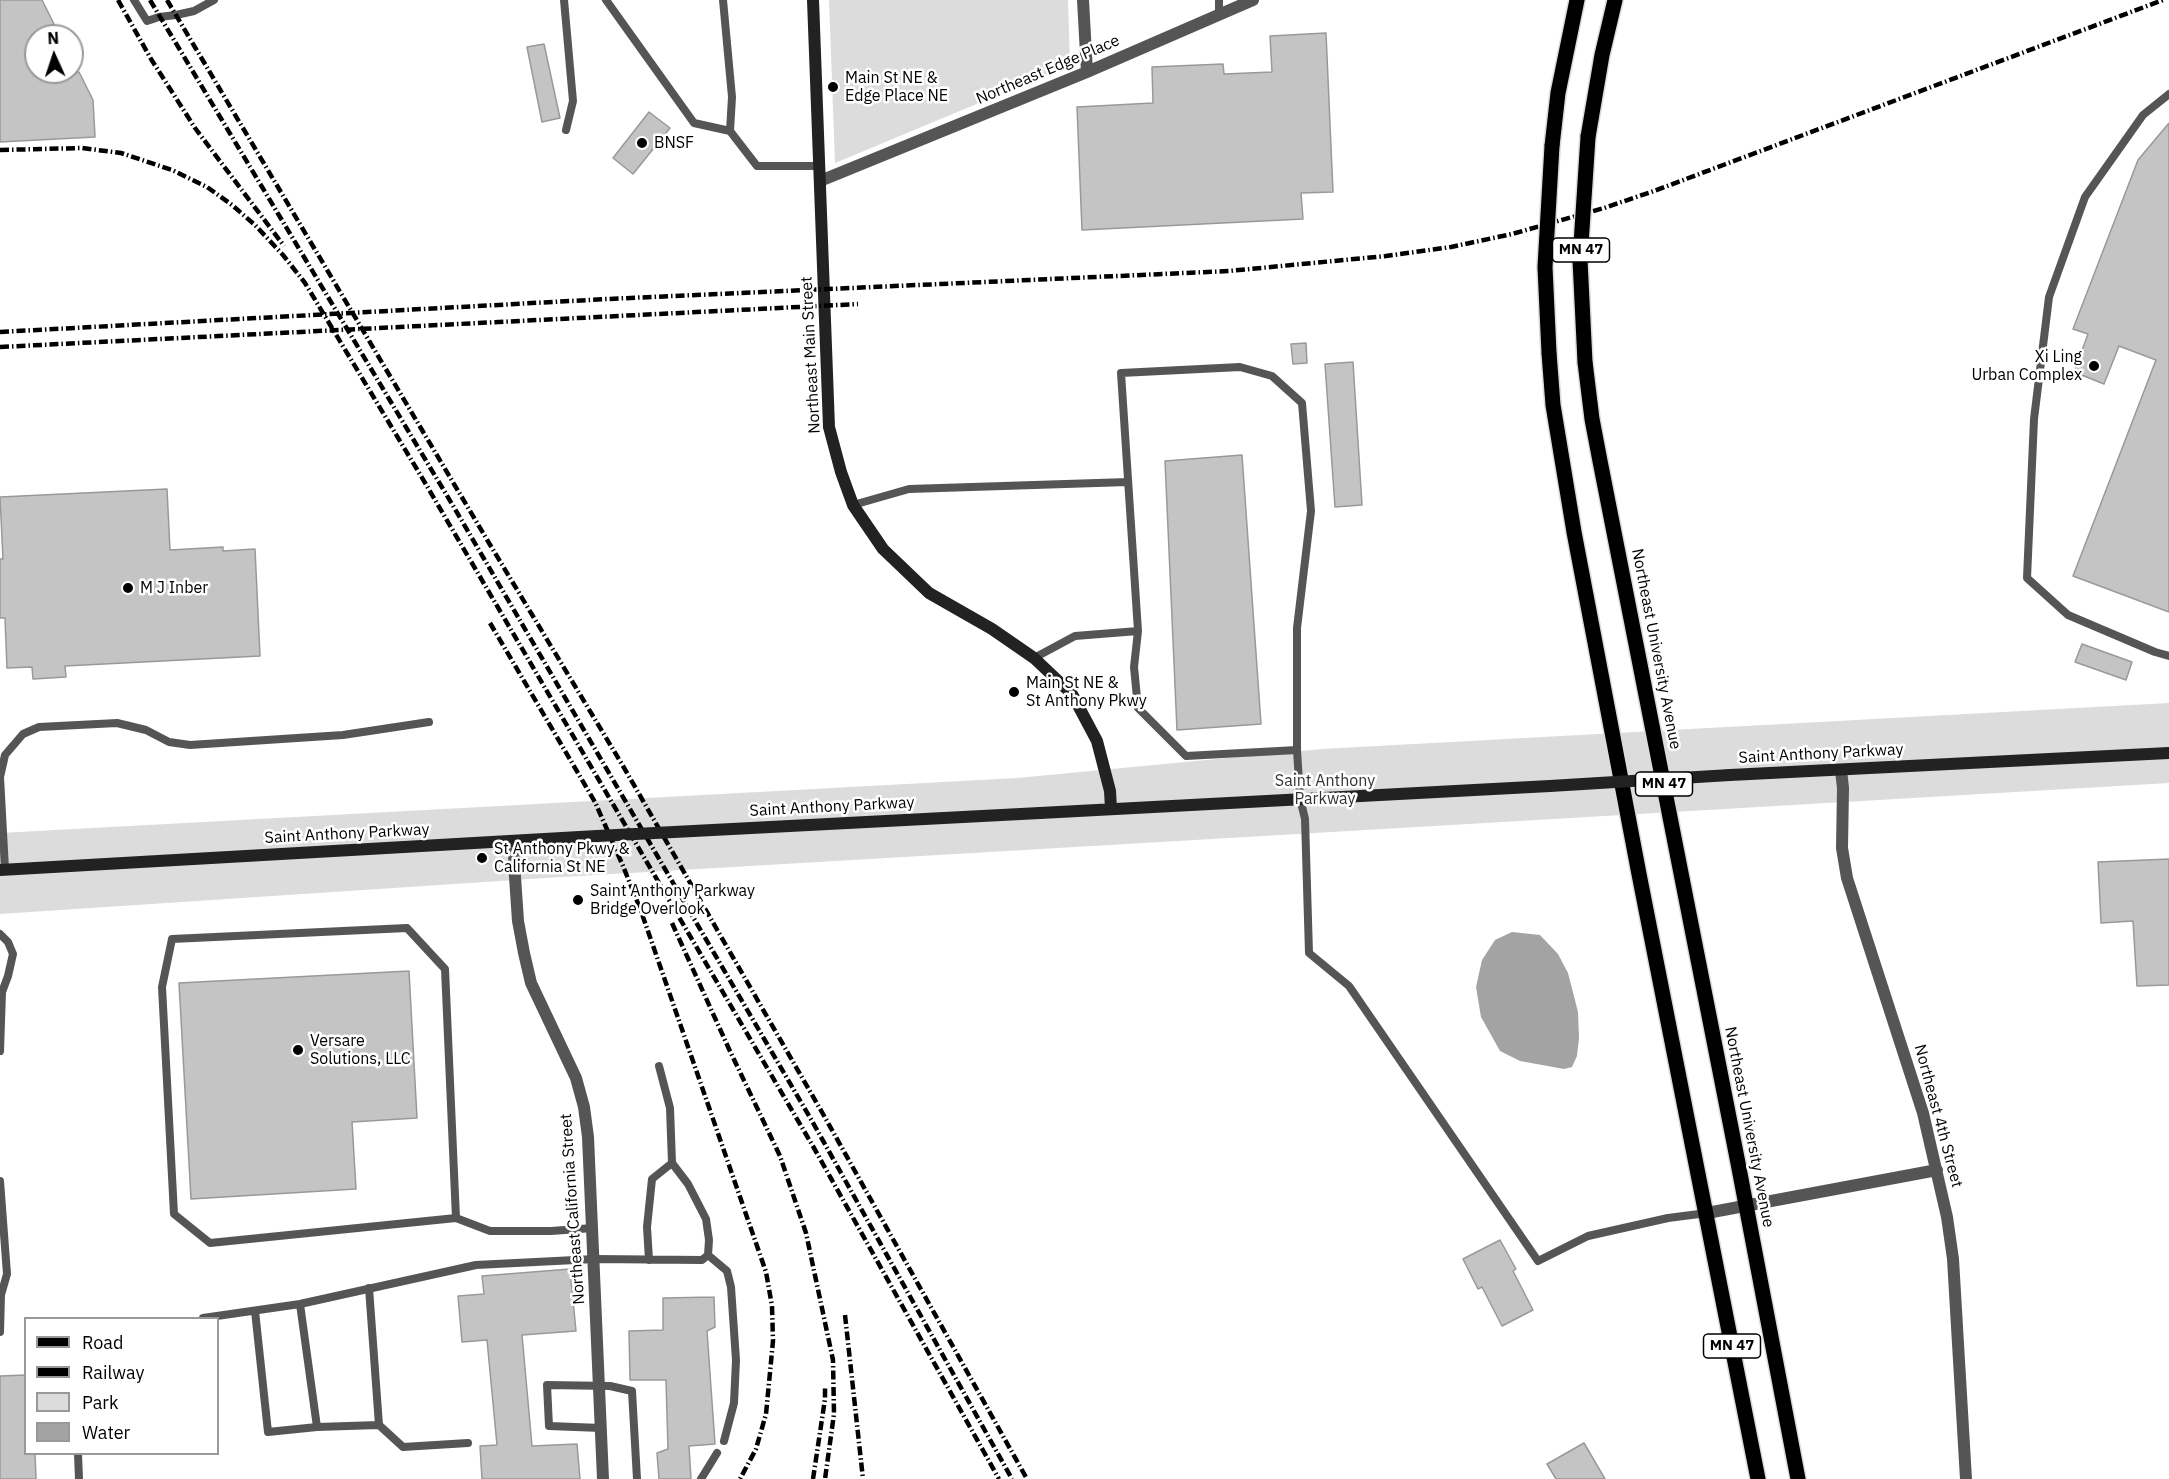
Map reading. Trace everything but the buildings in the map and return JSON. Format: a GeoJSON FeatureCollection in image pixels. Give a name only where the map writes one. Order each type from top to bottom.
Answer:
{"type":"FeatureCollection","features":[{"type":"Feature","properties":{"kind":"main road","name":"MN 47"},"geometry":{"type":"LineString","coordinates":[[1577,0],[1558,93],[1552,146],[1545,267],[1553,405],[1574,532],[1639,874],[1758,1479]]}},
{"type":"Feature","properties":{"kind":"main road","name":"Northeast University Avenue"},"geometry":{"type":"LineString","coordinates":[[1616,0],[1602,55],[1588,137],[1581,260],[1585,363],[1599,461],[1729,1116],[1798,1479]]}},
{"type":"Feature","properties":{"kind":"street","name":"Northeast Main Street"},"geometry":{"type":"LineString","coordinates":[[813,0],[829,428],[853,505],[883,549],[929,593],[992,629],[1034,658],[1072,694],[1097,741],[1110,791],[1111,808]]}},
{"type":"Feature","properties":{"kind":"street"},"geometry":{"type":"LineString","coordinates":[[1083,0],[1087,72]]}},
{"type":"Feature","properties":{"kind":"street","name":"Northeast Edge Place"},"geometry":{"type":"LineString","coordinates":[[820,181],[1087,72],[1254,0]]}},
{"type":"Feature","properties":{"kind":"street","name":"Saint Anthony Parkway"},"geometry":{"type":"LineString","coordinates":[[3,870],[1111,808],[2169,753]]}},
{"type":"Feature","properties":{"kind":"street","name":"Northeast 4th Street"},"geometry":{"type":"LineString","coordinates":[[1841,770],[1842,848],[1847,878],[1923,1113],[1947,1217],[1953,1259],[1966,1479]]}},
{"type":"Feature","properties":{"kind":"street","name":"Northeast California Street"},"geometry":{"type":"LineString","coordinates":[[515,841],[518,921],[531,983],[576,1078],[584,1107],[588,1137],[595,1259],[603,1479]]}},
{"type":"Feature","properties":{"kind":"street"},"geometry":{"type":"LineString","coordinates":[[1707,1213],[1937,1170]]}},
{"type":"Feature","properties":{"kind":"lane"},"geometry":{"type":"LineString","coordinates":[[134,0],[147,21],[159,16],[194,11],[214,0]]}},
{"type":"Feature","properties":{"kind":"lane"},"geometry":{"type":"LineString","coordinates":[[564,0],[573,101],[566,130]]}},
{"type":"Feature","properties":{"kind":"lane"},"geometry":{"type":"LineString","coordinates":[[606,0],[694,123],[730,131],[757,166],[819,166]]}},
{"type":"Feature","properties":{"kind":"lane"},"geometry":{"type":"LineString","coordinates":[[723,0],[732,97],[730,131]]}},
{"type":"Feature","properties":{"kind":"lane"},"geometry":{"type":"LineString","coordinates":[[1219,0],[1219,16]]}},
{"type":"Feature","properties":{"kind":"lane"},"geometry":{"type":"LineString","coordinates":[[2169,94],[2143,115],[2085,197],[2049,297],[2034,419],[2027,578],[2068,615],[2169,657]]}},
{"type":"Feature","properties":{"kind":"lane"},"geometry":{"type":"LineString","coordinates":[[1297,750],[1186,756],[1138,708],[1134,668],[1138,632],[1121,373],[1240,367],[1272,376],[1302,403],[1311,511],[1298,628],[1297,750],[1300,798],[1305,819],[1309,953],[1349,986],[1538,1260],[1588,1236],[1668,1218],[1707,1213]]}},
{"type":"Feature","properties":{"kind":"lane"},"geometry":{"type":"LineString","coordinates":[[853,505],[909,489],[1128,483]]}},
{"type":"Feature","properties":{"kind":"lane"},"geometry":{"type":"LineString","coordinates":[[1034,658],[1075,636],[1138,632]]}},
{"type":"Feature","properties":{"kind":"lane"},"geometry":{"type":"LineString","coordinates":[[3,870],[0,777],[5,755],[22,734],[39,727],[117,723],[146,730],[169,742],[190,745],[343,735],[429,722]]}},
{"type":"Feature","properties":{"kind":"lane"},"geometry":{"type":"LineString","coordinates":[[456,1218],[445,969],[407,928],[172,939],[162,987],[174,1214],[210,1243],[456,1218],[490,1231],[593,1228]]}},
{"type":"Feature","properties":{"kind":"lane"},"geometry":{"type":"LineString","coordinates":[[0,934],[8,942],[13,954],[2,992],[0,1051]]}},
{"type":"Feature","properties":{"kind":"lane"},"geometry":{"type":"LineString","coordinates":[[210,1317],[300,1304],[476,1265],[595,1259],[702,1260],[708,1255],[709,1240],[706,1219],[688,1184],[672,1163],[670,1108],[659,1066]]}},
{"type":"Feature","properties":{"kind":"lane"},"geometry":{"type":"LineString","coordinates":[[649,1260],[647,1227],[651,1179],[672,1163]]}},
{"type":"Feature","properties":{"kind":"lane"},"geometry":{"type":"LineString","coordinates":[[0,1181],[7,1274],[1,1295],[0,1332]]}},
{"type":"Feature","properties":{"kind":"lane"},"geometry":{"type":"LineString","coordinates":[[708,1255],[727,1271],[731,1287],[736,1360],[734,1402],[724,1441]]}},
{"type":"Feature","properties":{"kind":"lane"},"geometry":{"type":"LineString","coordinates":[[369,1288],[379,1425],[403,1447],[468,1443]]}},
{"type":"Feature","properties":{"kind":"lane"},"geometry":{"type":"LineString","coordinates":[[300,1304],[316,1427]]}},
{"type":"Feature","properties":{"kind":"lane"},"geometry":{"type":"LineString","coordinates":[[255,1311],[268,1432],[316,1427],[379,1425]]}},
{"type":"Feature","properties":{"kind":"lane"},"geometry":{"type":"LineString","coordinates":[[601,1428],[549,1426],[547,1385],[600,1386],[632,1391],[637,1479]]}},
{"type":"Feature","properties":{"kind":"lane"},"geometry":{"type":"LineString","coordinates":[[701,1479],[717,1453]]}},
{"type":"Feature","properties":{"kind":"lane"},"geometry":{"type":"LineString","coordinates":[[78,1455],[79,1479]]}},
{"type":"Feature","properties":{"kind":"green space"},"geometry":{"type":"Polygon","coordinates":[[[829,0],[1068,0],[1070,65],[835,163],[829,0]]]}},
{"type":"Feature","properties":{"kind":"green space","name":"Saint Anthony Parkway"},"geometry":{"type":"Polygon","coordinates":[[[2169,703],[2169,783],[545,878],[0,914],[0,833],[1017,778],[1322,749],[2169,703]]]}},
{"type":"Feature","properties":{"kind":"water"},"geometry":{"type":"Polygon","coordinates":[[[1512,932],[1540,935],[1558,954],[1568,973],[1578,1012],[1579,1038],[1577,1056],[1572,1067],[1564,1069],[1520,1061],[1500,1051],[1481,1017],[1476,987],[1482,960],[1495,940],[1512,932]]]}},
{"type":"Feature","properties":{"kind":"railway"},"geometry":{"type":"LineString","coordinates":[[118,0],[151,59],[195,128],[284,246]]}},
{"type":"Feature","properties":{"kind":"railway"},"geometry":{"type":"LineString","coordinates":[[150,0],[455,509],[812,1121],[1012,1479]]}},
{"type":"Feature","properties":{"kind":"railway"},"geometry":{"type":"LineString","coordinates":[[167,0],[623,766],[823,1114],[1027,1479]]}},
{"type":"Feature","properties":{"kind":"railway"},"geometry":{"type":"LineString","coordinates":[[0,332],[607,299],[1229,271],[1386,256],[1451,247],[1512,234],[1654,191],[2163,0]]}},
{"type":"Feature","properties":{"kind":"railway"},"geometry":{"type":"LineString","coordinates":[[0,150],[82,148],[121,153],[172,170],[207,187],[232,205],[255,225],[305,283],[424,481],[814,1148],[999,1479]]}},
{"type":"Feature","properties":{"kind":"railway"},"geometry":{"type":"LineString","coordinates":[[0,347],[858,304]]}},
{"type":"Feature","properties":{"kind":"railway"},"geometry":{"type":"LineString","coordinates":[[490,623],[595,802],[623,866],[641,911],[766,1272],[772,1306],[773,1341],[766,1414],[756,1449],[740,1479]]}},
{"type":"Feature","properties":{"kind":"railway"},"geometry":{"type":"LineString","coordinates":[[672,923],[780,1156],[806,1233],[833,1360],[834,1414],[825,1479]]}},
{"type":"Feature","properties":{"kind":"railway"},"geometry":{"type":"LineString","coordinates":[[845,1315],[863,1479]]}},
{"type":"Feature","properties":{"kind":"railway"},"geometry":{"type":"LineString","coordinates":[[813,1479],[825,1386]]}},
{"type":"Feature","properties":{"kind":"place","name":"Main St NE & Edge Place NE"},"geometry":{"type":"Point","coordinates":[833,87]}},
{"type":"Feature","properties":{"kind":"place","name":"BNSF"},"geometry":{"type":"Point","coordinates":[642,143]}},
{"type":"Feature","properties":{"kind":"place","name":"Xi Ling Urban Complex"},"geometry":{"type":"Point","coordinates":[2094,366]}},
{"type":"Feature","properties":{"kind":"place","name":"M J Inber"},"geometry":{"type":"Point","coordinates":[128,588]}},
{"type":"Feature","properties":{"kind":"place","name":"Main St NE & St Anthony Pkwy"},"geometry":{"type":"Point","coordinates":[1014,692]}},
{"type":"Feature","properties":{"kind":"place","name":"St Anthony Pkwy & California St NE"},"geometry":{"type":"Point","coordinates":[482,858]}},
{"type":"Feature","properties":{"kind":"place","name":"Saint Anthony Parkway Bridge Overlook"},"geometry":{"type":"Point","coordinates":[578,900]}},
{"type":"Feature","properties":{"kind":"place","name":"Versare Solutions, LLC"},"geometry":{"type":"Point","coordinates":[298,1050]}}]}
